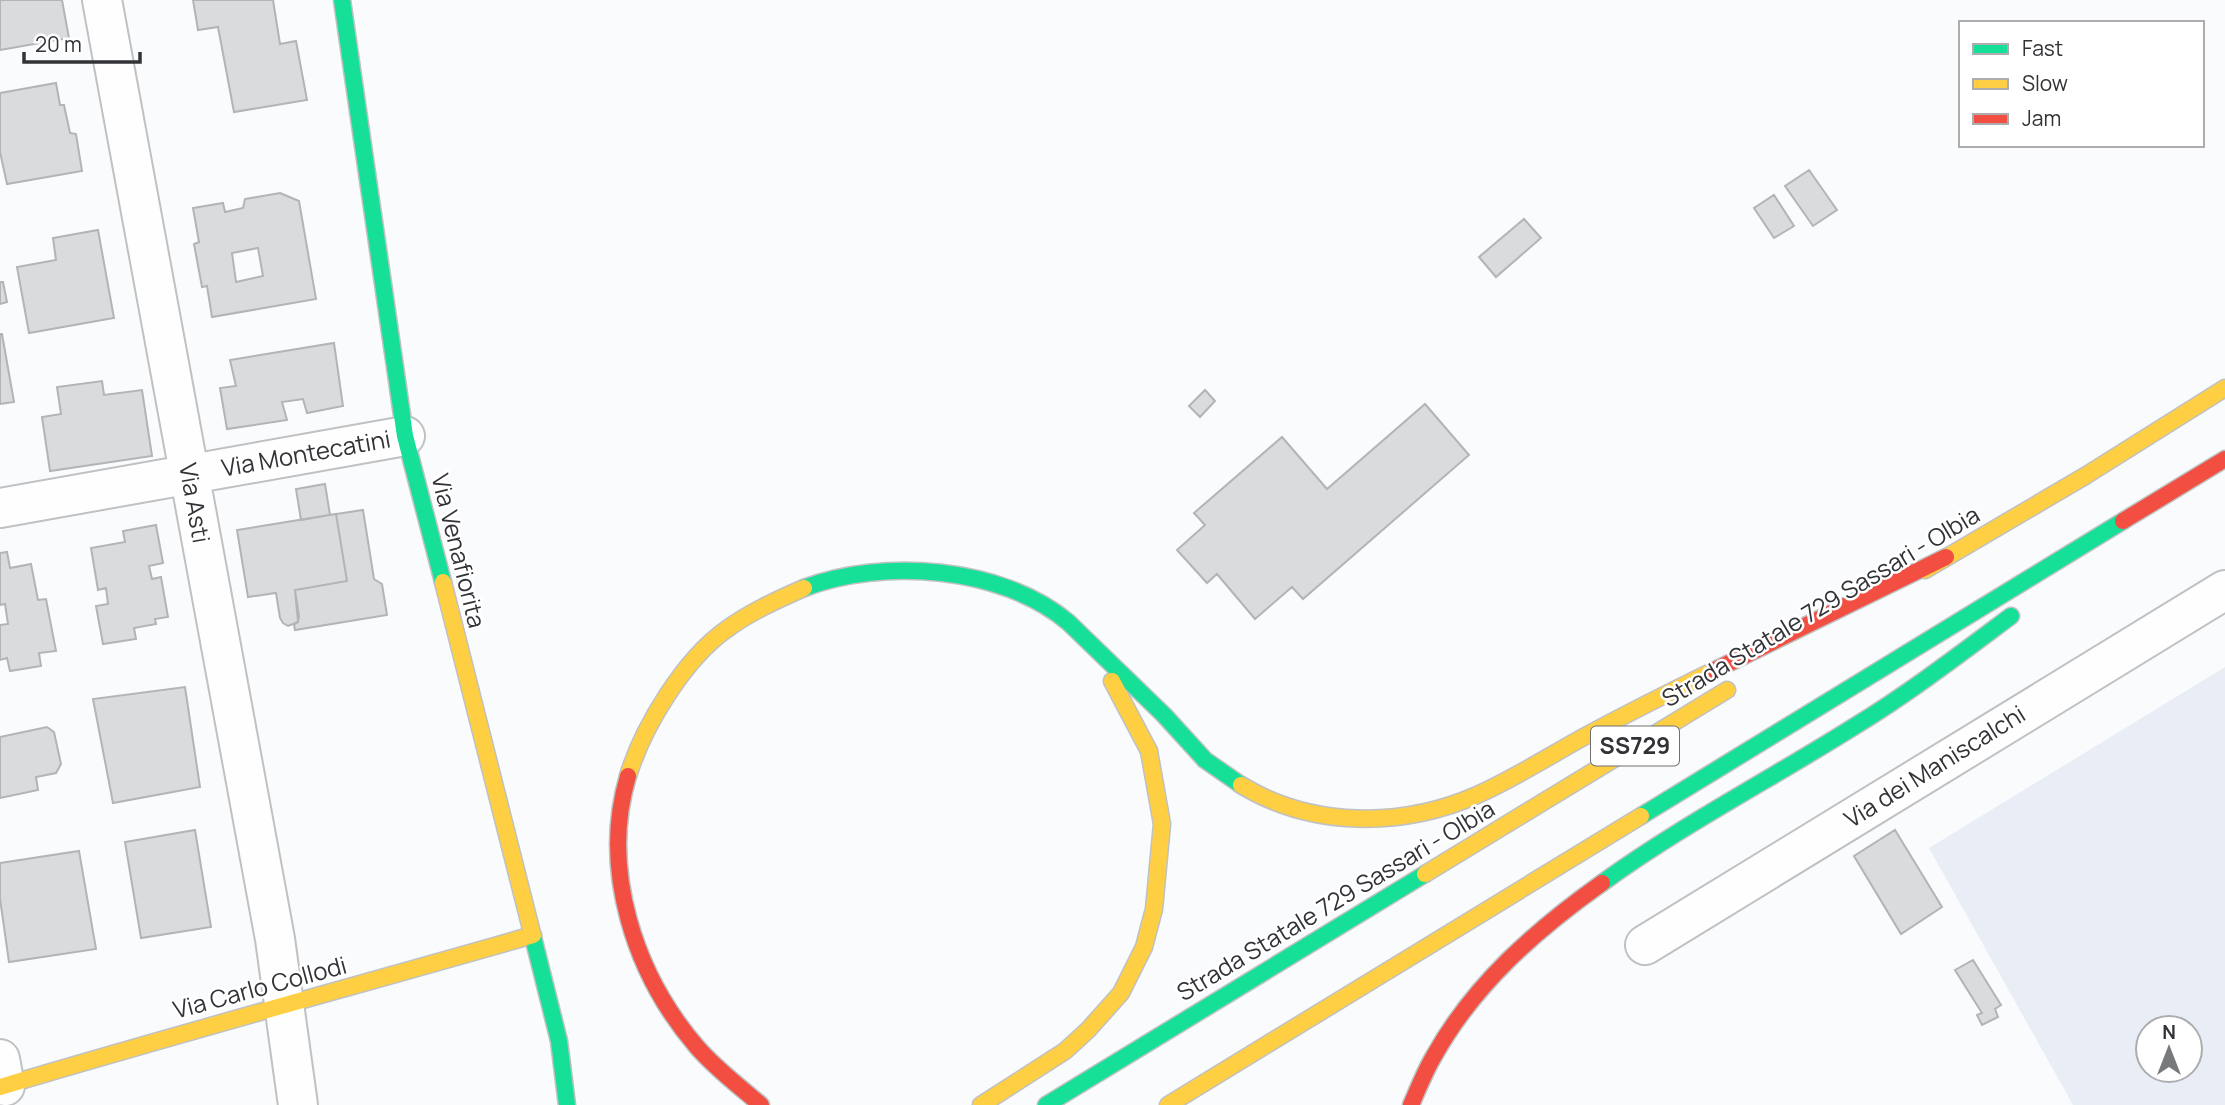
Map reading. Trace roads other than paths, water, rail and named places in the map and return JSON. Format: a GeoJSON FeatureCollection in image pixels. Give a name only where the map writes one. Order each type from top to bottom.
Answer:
{"type":"FeatureCollection","features":[{"type":"Feature","properties":{"kind":"main road","name":"Via Venafiorita"},"geometry":{"type":"LineString","coordinates":[[342,0],[405,436],[559,1041],[567,1105]]}},
{"type":"Feature","properties":{"kind":"main road","name":"Strada Statale 729 Sassari - Olbia"},"geometry":{"type":"LineString","coordinates":[[1791,651],[2085,476],[2225,388]]}},
{"type":"Feature","properties":{"kind":"main road","name":"SS729"},"geometry":{"type":"LineString","coordinates":[[1168,1105],[2225,459]]}},
{"type":"Feature","properties":{"kind":"main road"},"geometry":{"type":"LineString","coordinates":[[2062,578],[2195,478]]}},
{"type":"Feature","properties":{"kind":"main road"},"geometry":{"type":"LineString","coordinates":[[761,1105],[714,1066],[654,987],[635,938],[622,891],[617,832],[626,785],[641,740],[664,700],[724,631],[770,603],[821,580],[872,570],[925,569],[971,578],[1019,593],[1059,615],[1093,645],[1203,758],[1234,782],[1267,799],[1307,813],[1351,819],[1395,818],[1446,808],[1488,791],[1597,729],[1946,557]]}},
{"type":"Feature","properties":{"kind":"main road"},"geometry":{"type":"LineString","coordinates":[[1411,1105],[1441,1044],[1464,1008],[1496,971],[1536,932],[1592,889],[1654,848],[1906,694],[2028,603]]}},
{"type":"Feature","properties":{"kind":"main road"},"geometry":{"type":"LineString","coordinates":[[981,1105],[1065,1051],[1121,993],[1144,947],[1154,909],[1162,824],[1149,751],[1093,645]]}},
{"type":"Feature","properties":{"kind":"main road","name":"Strada Statale 729 Sassari - Olbia"},"geometry":{"type":"LineString","coordinates":[[1046,1105],[1743,680]]}},
{"type":"Feature","properties":{"kind":"main road","name":"Via Carlo Collodi"},"geometry":{"type":"LineString","coordinates":[[2,1077],[283,1007],[533,935]]}},
{"type":"Feature","properties":{"kind":"street","name":"Via Asti"},"geometry":{"type":"LineString","coordinates":[[102,0],[275,939],[298,1105]]}},
{"type":"Feature","properties":{"kind":"street","name":"Via Montecatini"},"geometry":{"type":"LineString","coordinates":[[0,508],[405,436]]}},
{"type":"Feature","properties":{"kind":"street","name":"Via dei Maniscalchi"},"geometry":{"type":"LineString","coordinates":[[1645,945],[2225,590]]}}]}
